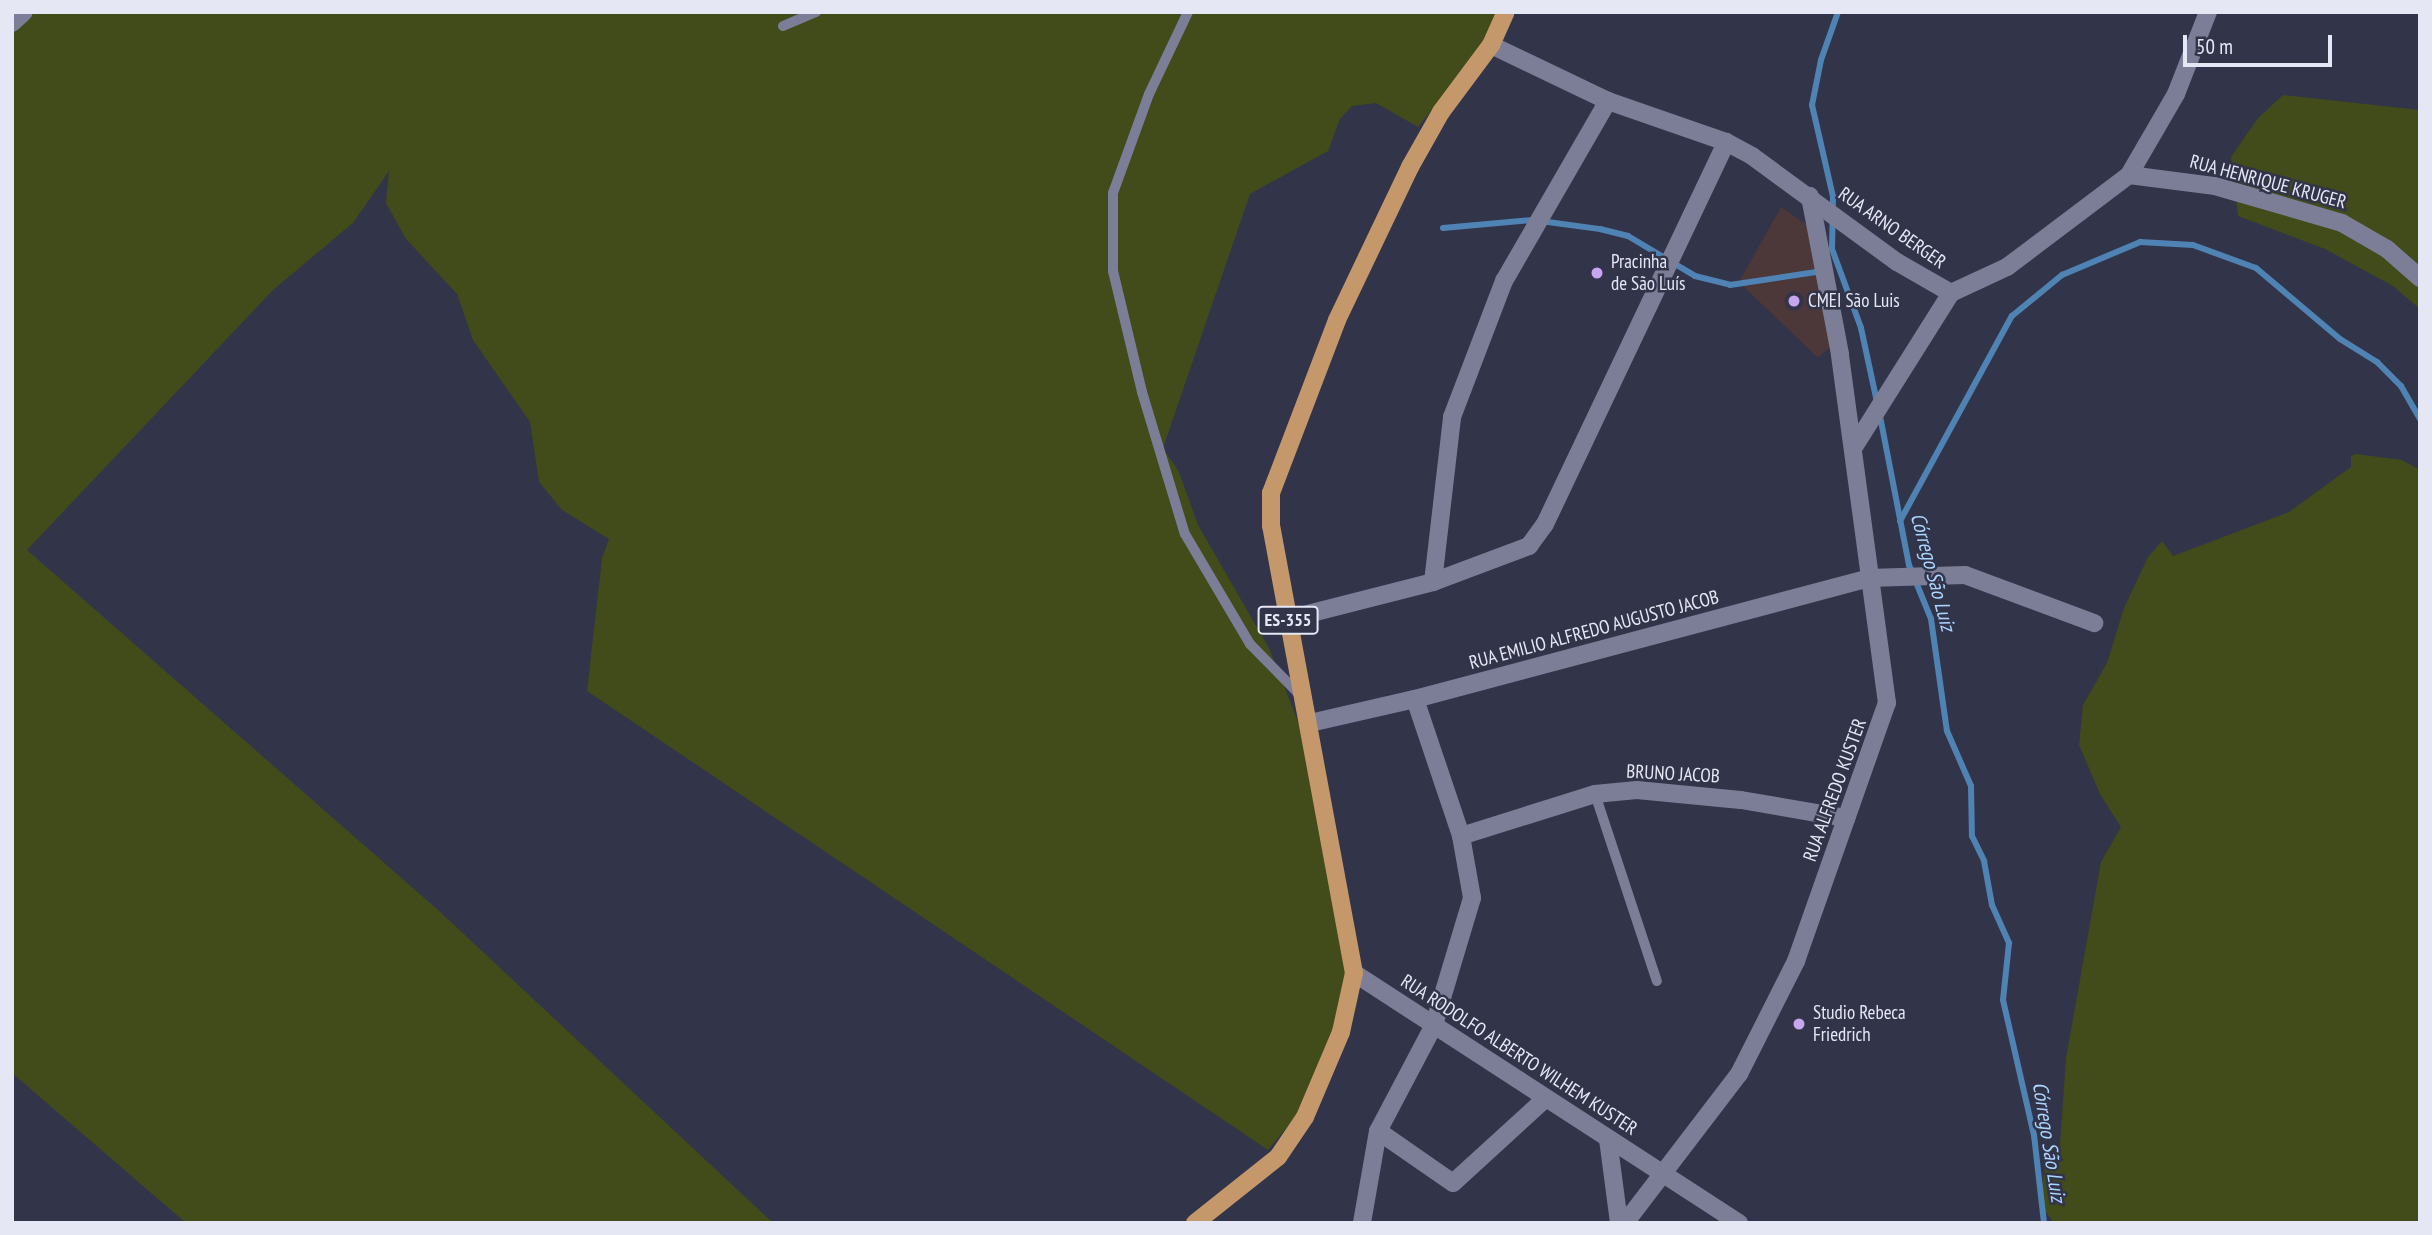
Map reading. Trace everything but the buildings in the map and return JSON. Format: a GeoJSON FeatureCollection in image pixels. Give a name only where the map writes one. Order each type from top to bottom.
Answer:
{"type":"FeatureCollection","features":[{"type":"Feature","properties":{"kind":"main road","name":"ES-355"},"geometry":{"type":"LineString","coordinates":[[1195,1223],[1278,1157],[1306,1117],[1341,1032],[1354,973],[1310,723],[1271,526],[1271,493],[1279,464],[1337,320],[1410,167],[1441,112],[1491,45],[1506,12]]}},
{"type":"Feature","properties":{"kind":"street"},"geometry":{"type":"LineString","coordinates":[[12,23],[24,12]]}},
{"type":"Feature","properties":{"kind":"street","name":"RUA ARNO BERGER"},"geometry":{"type":"LineString","coordinates":[[1491,45],[1608,101],[1726,142],[1810,196],[1897,262],[1951,293],[2007,267],[2129,175],[2176,94],[2208,12]]}},
{"type":"Feature","properties":{"kind":"street"},"geometry":{"type":"LineString","coordinates":[[1433,582],[1452,417],[1504,281],[1608,101]]}},
{"type":"Feature","properties":{"kind":"street"},"geometry":{"type":"LineString","coordinates":[[1288,619],[1433,582],[1520,551],[1537,537],[1726,142]]}},
{"type":"Feature","properties":{"kind":"street","name":"RUA HENRIQUE KRUGER"},"geometry":{"type":"LineString","coordinates":[[2129,175],[2215,186],[2343,223],[2387,248],[2420,278]]}},
{"type":"Feature","properties":{"kind":"street","name":"RUA ALFREDO KUSTER"},"geometry":{"type":"LineString","coordinates":[[1625,1223],[1739,1074],[1796,961],[1887,703],[1888,681],[1869,578],[1854,447],[1810,196]]}},
{"type":"Feature","properties":{"kind":"street"},"geometry":{"type":"LineString","coordinates":[[1854,447],[1951,293]]}},
{"type":"Feature","properties":{"kind":"street","name":"RUA EMILIO ALFREDO AUGUSTO JACOB"},"geometry":{"type":"LineString","coordinates":[[1310,723],[1415,699],[1869,578],[1938,572],[1978,579],[2094,623]]}},
{"type":"Feature","properties":{"kind":"street"},"geometry":{"type":"LineString","coordinates":[[1362,1223],[1378,1131],[1434,1025],[1472,898],[1461,836],[1415,699]]}},
{"type":"Feature","properties":{"kind":"street","name":"BRUNO JACOB"},"geometry":{"type":"LineString","coordinates":[[1461,836],[1595,794],[1637,790],[1741,800],[1846,818]]}},
{"type":"Feature","properties":{"kind":"street","name":"RUA RODOLFO ALBERTO WILHEM KUSTER"},"geometry":{"type":"LineString","coordinates":[[1354,973],[1739,1223]]}},
{"type":"Feature","properties":{"kind":"street"},"geometry":{"type":"LineString","coordinates":[[1378,1131],[1453,1183],[1545,1099]]}},
{"type":"Feature","properties":{"kind":"street"},"geometry":{"type":"LineString","coordinates":[[1608,1139],[1619,1223]]}},
{"type":"Feature","properties":{"kind":"lane"},"geometry":{"type":"LineString","coordinates":[[783,26],[816,12]]}},
{"type":"Feature","properties":{"kind":"lane"},"geometry":{"type":"LineString","coordinates":[[1188,12],[1149,94],[1113,193],[1113,271],[1142,392],[1185,534],[1250,644],[1305,700]]}},
{"type":"Feature","properties":{"kind":"lane"},"geometry":{"type":"LineString","coordinates":[[1595,794],[1657,981]]}},
{"type":"Feature","properties":{"kind":"shaded area","name":"CMEI São Luis"},"geometry":{"type":"Polygon","coordinates":[[[1781,207],[1806,224],[1840,338],[1818,358],[1739,282],[1781,207]]]}},
{"type":"Feature","properties":{"kind":"green space"},"geometry":{"type":"Polygon","coordinates":[[[31,12],[1510,12],[1418,127],[1376,103],[1352,106],[1340,119],[1328,151],[1250,194],[1163,448],[1179,472],[1198,525],[1270,650],[1314,763],[1349,954],[1342,1019],[1299,1113],[1268,1150],[587,691],[602,558],[609,539],[562,510],[539,482],[530,422],[473,340],[457,294],[406,239],[386,203],[389,171],[353,223],[273,290],[27,550],[437,909],[773,1223],[186,1223],[12,1073],[12,29],[31,12]]]}},
{"type":"Feature","properties":{"kind":"green space"},"geometry":{"type":"Polygon","coordinates":[[[2283,95],[2420,110],[2420,309],[2393,286],[2325,249],[2238,216],[2231,157],[2258,118],[2283,95]]]}},
{"type":"Feature","properties":{"kind":"green space"},"geometry":{"type":"Polygon","coordinates":[[[2356,454],[2402,460],[2420,470],[2420,1223],[2054,1223],[2040,1204],[2045,1166],[2060,1145],[2066,1058],[2101,862],[2121,827],[2101,796],[2079,745],[2083,705],[2107,663],[2124,608],[2148,557],[2162,541],[2173,556],[2289,512],[2351,467],[2351,456],[2356,454]]]}},
{"type":"Feature","properties":{"kind":"waterway","name":"Córrego São Luiz"},"geometry":{"type":"LineString","coordinates":[[1838,12],[1821,60],[1812,105],[1833,197],[1832,249],[1861,328],[1877,402]]}},
{"type":"Feature","properties":{"kind":"waterway"},"geometry":{"type":"LineString","coordinates":[[1443,228],[1533,220],[1600,229],[1628,236],[1695,276],[1730,285],[1823,271]]}},
{"type":"Feature","properties":{"kind":"waterway"},"geometry":{"type":"LineString","coordinates":[[1900,521],[2012,316],[2062,275],[2140,242],[2193,245],[2256,268],[2340,339],[2377,362],[2401,386],[2420,419]]}},
{"type":"Feature","properties":{"kind":"waterway","name":"Córrego São Luiz"},"geometry":{"type":"LineString","coordinates":[[1880,416],[1909,565],[1931,619],[1947,731],[1971,786],[1972,836],[1984,861],[1992,905],[2009,943],[2003,1000],[2034,1135],[2044,1223]]}},
{"type":"Feature","properties":{"kind":"place","name":"Pracinha de São Luís"},"geometry":{"type":"Point","coordinates":[1597,273]}},
{"type":"Feature","properties":{"kind":"place","name":"CMEI São Luis"},"geometry":{"type":"Point","coordinates":[1794,301]}},
{"type":"Feature","properties":{"kind":"place","name":"Studio Rebeca Friedrich"},"geometry":{"type":"Point","coordinates":[1799,1024]}}]}
